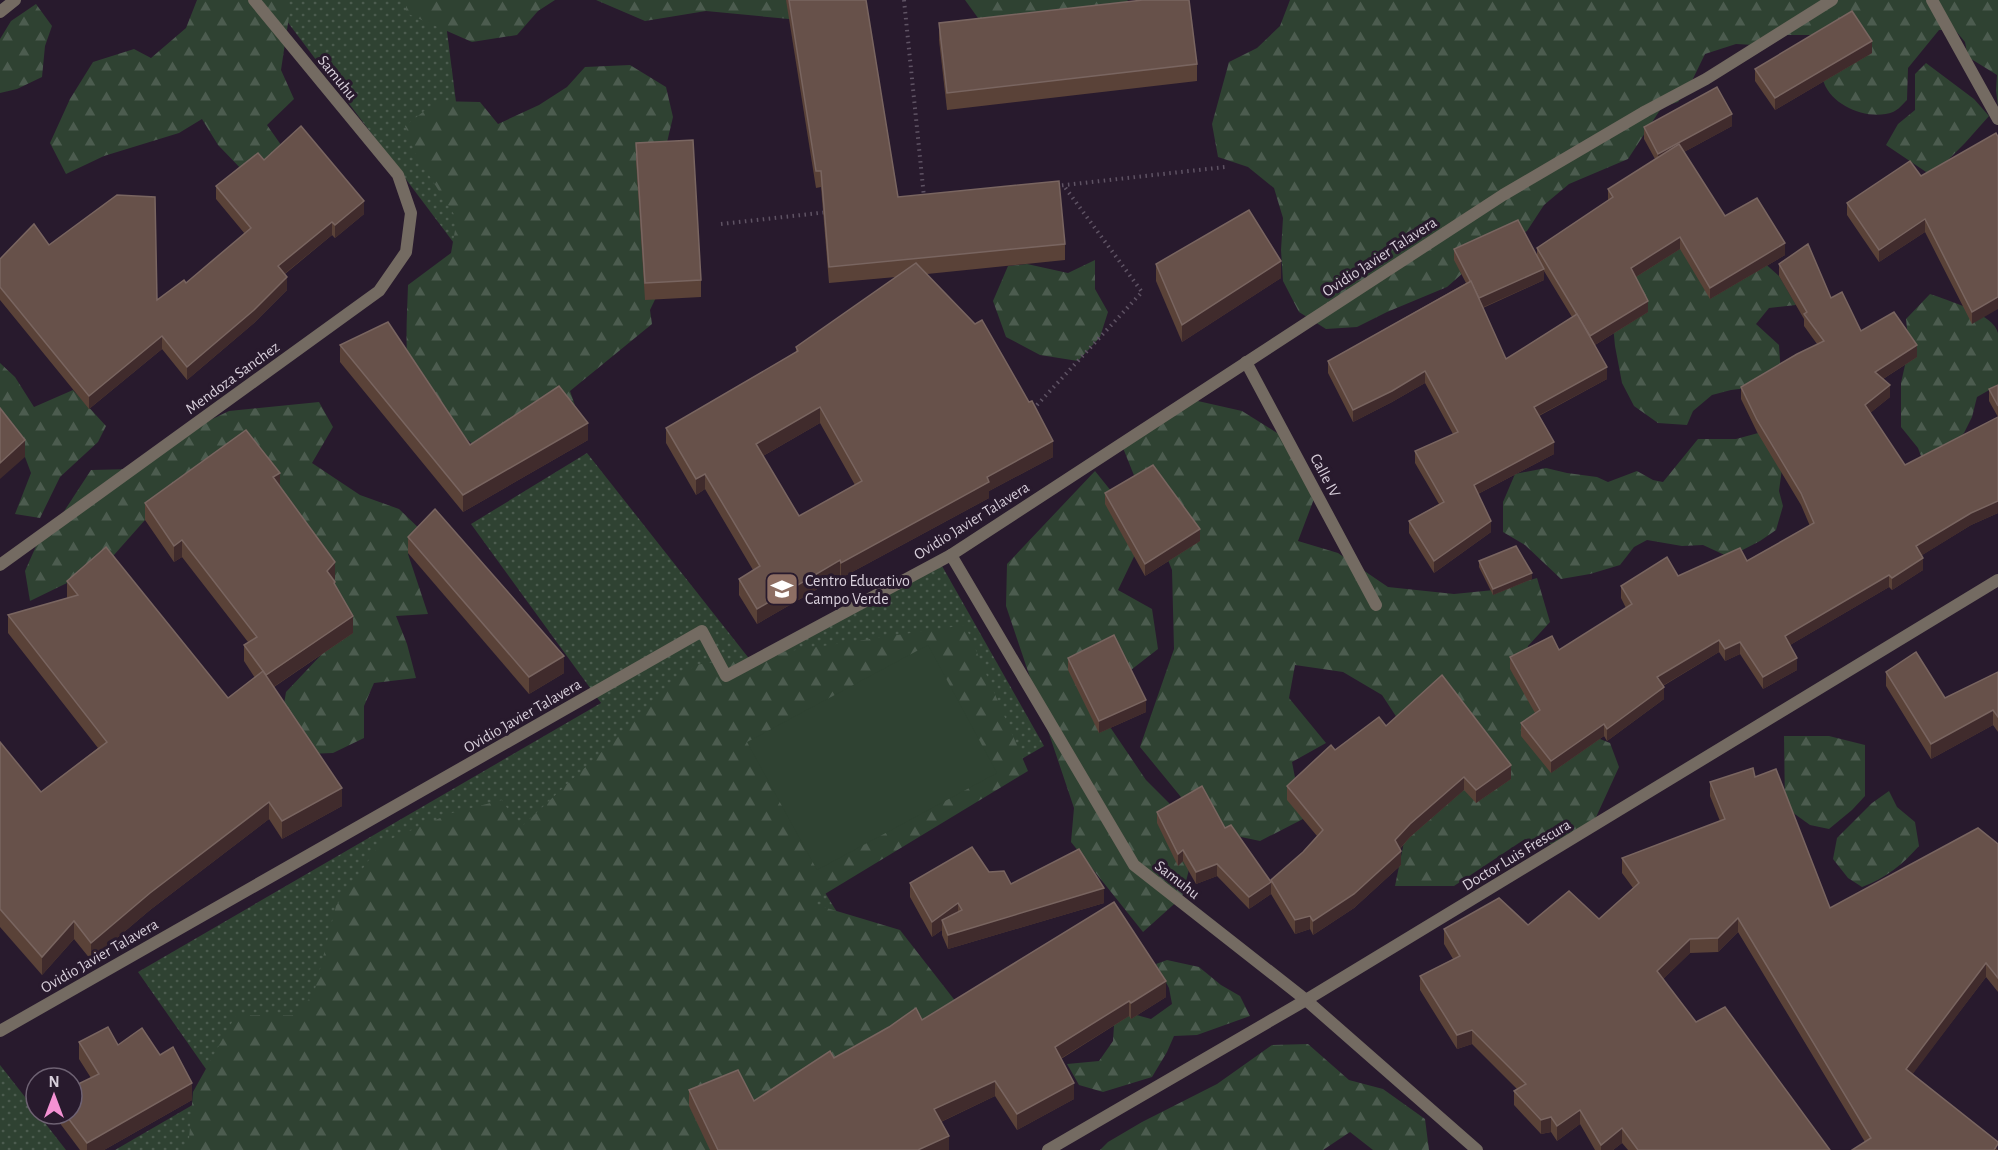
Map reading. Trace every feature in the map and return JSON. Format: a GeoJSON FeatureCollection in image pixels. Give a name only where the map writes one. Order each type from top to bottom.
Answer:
{"type":"FeatureCollection","features":[{"type":"Feature","properties":{"kind":"street"},"geometry":{"type":"LineString","coordinates":[[0,12],[15,0]]}},
{"type":"Feature","properties":{"kind":"street","name":"Samuhu"},"geometry":{"type":"LineString","coordinates":[[254,0],[398,175]]}},
{"type":"Feature","properties":{"kind":"street","name":"Ovidio Javier Talavera"},"geometry":{"type":"LineString","coordinates":[[0,1031],[702,631],[726,676],[951,555],[1503,195],[1646,111],[1706,79],[1832,0]]}},
{"type":"Feature","properties":{"kind":"street"},"geometry":{"type":"LineString","coordinates":[[1932,0],[1998,119]]}},
{"type":"Feature","properties":{"kind":"street","name":"Mendoza Sanchez"},"geometry":{"type":"LineString","coordinates":[[0,565],[379,291],[406,252],[411,213],[398,175]]}},
{"type":"Feature","properties":{"kind":"street","name":"Calle IV"},"geometry":{"type":"LineString","coordinates":[[1246,362],[1376,604]]}},
{"type":"Feature","properties":{"kind":"street","name":"Samuhu"},"geometry":{"type":"LineString","coordinates":[[951,555],[1134,866],[1306,1000],[1477,1150]]}},
{"type":"Feature","properties":{"kind":"street","name":"Doctor Luis Frescura"},"geometry":{"type":"LineString","coordinates":[[1048,1150],[1306,1000],[1998,580]]}},
{"type":"Feature","properties":{"kind":"path"},"geometry":{"type":"LineString","coordinates":[[904,0],[924,201]]}},
{"type":"Feature","properties":{"kind":"path"},"geometry":{"type":"LineString","coordinates":[[1052,187],[1225,167]]}},
{"type":"Feature","properties":{"kind":"path"},"geometry":{"type":"LineString","coordinates":[[1037,405],[1142,292],[1063,186]]}},
{"type":"Feature","properties":{"kind":"path"},"geometry":{"type":"LineString","coordinates":[[721,224],[834,211]]}},
{"type":"Feature","properties":{"kind":"green space"},"geometry":{"type":"Polygon","coordinates":[[[197,0],[284,0],[290,10],[281,70],[294,99],[267,125],[286,152],[247,175],[218,145],[202,119],[179,133],[104,156],[66,174],[50,143],[70,99],[93,62],[134,49],[151,58],[186,28],[197,0]]]}},
{"type":"Feature","properties":{"kind":"green space"},"geometry":{"type":"Polygon","coordinates":[[[271,0],[443,0],[478,275],[271,0]]]}},
{"type":"Feature","properties":{"kind":"green space"},"geometry":{"type":"Polygon","coordinates":[[[406,0],[555,0],[538,11],[517,35],[472,42],[406,13],[406,0]]]}},
{"type":"Feature","properties":{"kind":"green space"},"geometry":{"type":"Polygon","coordinates":[[[596,0],[842,0],[789,19],[706,11],[645,21],[596,0]]]}},
{"type":"Feature","properties":{"kind":"green space"},"geometry":{"type":"Polygon","coordinates":[[[965,0],[1128,0],[1117,19],[999,47],[965,0]]]}},
{"type":"Feature","properties":{"kind":"green space"},"geometry":{"type":"Polygon","coordinates":[[[1290,0],[1998,0],[1998,107],[1997,75],[1968,57],[1965,42],[1955,30],[1939,30],[1908,68],[1907,100],[1895,111],[1874,115],[1853,110],[1835,99],[1829,92],[1823,79],[1824,35],[1787,35],[1754,45],[1736,44],[1705,54],[1688,89],[1678,102],[1662,107],[1628,159],[1569,184],[1544,205],[1527,231],[1472,265],[1447,287],[1357,327],[1326,329],[1299,312],[1283,281],[1281,250],[1283,218],[1274,188],[1248,167],[1218,157],[1212,124],[1229,62],[1257,48],[1280,26],[1290,0]]]}},
{"type":"Feature","properties":{"kind":"green space"},"geometry":{"type":"Polygon","coordinates":[[[36,4],[52,26],[45,46],[42,77],[17,89],[0,93],[0,39],[11,21],[36,4]]]}},
{"type":"Feature","properties":{"kind":"green space"},"geometry":{"type":"Polygon","coordinates":[[[1926,63],[1974,99],[1989,116],[1932,176],[1886,145],[1898,124],[1915,110],[1915,74],[1926,63]]]}},
{"type":"Feature","properties":{"kind":"green space"},"geometry":{"type":"Polygon","coordinates":[[[630,65],[666,87],[673,117],[664,155],[673,262],[650,310],[652,324],[570,391],[578,414],[493,463],[411,388],[407,349],[408,285],[451,253],[457,219],[416,155],[405,126],[437,101],[480,102],[498,124],[539,105],[567,87],[585,67],[630,65]]]}},
{"type":"Feature","properties":{"kind":"green space"},"geometry":{"type":"Polygon","coordinates":[[[1655,244],[1761,260],[1779,276],[1796,305],[1769,308],[1756,324],[1779,345],[1781,376],[1764,386],[1712,395],[1693,411],[1687,425],[1658,423],[1634,406],[1622,383],[1615,346],[1612,315],[1628,273],[1655,244]]]}},
{"type":"Feature","properties":{"kind":"green space"},"geometry":{"type":"Polygon","coordinates":[[[1095,260],[1095,289],[1108,312],[1100,337],[1078,361],[1040,355],[1006,337],[993,301],[1008,266],[1027,264],[1068,273],[1095,260]]]}},
{"type":"Feature","properties":{"kind":"green space"},"geometry":{"type":"Polygon","coordinates":[[[1930,294],[1969,309],[1995,326],[1998,333],[1998,385],[1977,397],[1972,417],[1964,433],[1940,459],[1930,480],[1918,448],[1901,427],[1901,383],[1909,347],[1906,319],[1930,294]]]}},
{"type":"Feature","properties":{"kind":"green space"},"geometry":{"type":"Polygon","coordinates":[[[0,363],[15,377],[34,407],[73,390],[106,426],[98,442],[60,477],[40,518],[15,514],[31,473],[25,457],[0,425],[0,363]]]}},
{"type":"Feature","properties":{"kind":"green space"},"geometry":{"type":"Polygon","coordinates":[[[1189,399],[1242,411],[1282,436],[1317,491],[1298,541],[1338,553],[1388,587],[1454,594],[1494,590],[1537,578],[1550,622],[1528,646],[1522,671],[1585,733],[1610,743],[1619,767],[1592,826],[1561,846],[1525,839],[1454,886],[1395,886],[1406,832],[1447,794],[1382,695],[1343,672],[1295,665],[1289,698],[1326,743],[1292,762],[1303,819],[1260,841],[1208,830],[1140,747],[1174,649],[1172,570],[1121,443],[1189,399]]]}},
{"type":"Feature","properties":{"kind":"green space"},"geometry":{"type":"Polygon","coordinates":[[[319,402],[333,427],[312,463],[360,495],[399,509],[426,535],[408,554],[428,614],[396,616],[407,644],[416,678],[374,683],[364,706],[364,738],[333,753],[307,754],[282,716],[286,692],[322,654],[353,632],[246,447],[145,520],[106,564],[30,601],[25,571],[41,535],[59,519],[91,470],[132,469],[181,434],[229,411],[319,402]]]}},
{"type":"Feature","properties":{"kind":"green space"},"geometry":{"type":"Polygon","coordinates":[[[1762,432],[1783,461],[1779,491],[1783,506],[1776,530],[1729,557],[1703,545],[1682,546],[1647,540],[1634,547],[1620,565],[1590,574],[1561,579],[1525,545],[1503,532],[1503,502],[1515,474],[1546,468],[1597,477],[1608,482],[1637,471],[1653,480],[1663,482],[1698,439],[1736,439],[1762,432]]]}},
{"type":"Feature","properties":{"kind":"green space"},"geometry":{"type":"Polygon","coordinates":[[[587,453],[755,666],[942,566],[1044,746],[816,878],[905,1023],[704,1150],[115,1150],[220,1089],[138,972],[601,703],[471,524],[587,453]]]}},
{"type":"Feature","properties":{"kind":"green space"},"geometry":{"type":"Polygon","coordinates":[[[1095,471],[1124,507],[1143,538],[1118,590],[1152,609],[1158,649],[1109,687],[1108,724],[1146,780],[1174,808],[1196,842],[1182,897],[1143,932],[1071,842],[1074,808],[1006,606],[1007,564],[1095,471]]]}},
{"type":"Feature","properties":{"kind":"green space"},"geometry":{"type":"Polygon","coordinates":[[[965,625],[1028,771],[810,903],[900,930],[960,1007],[719,1150],[181,1150],[189,1139],[193,1092],[236,1015],[296,1015],[314,993],[336,906],[381,843],[452,813],[502,800],[520,828],[695,665],[965,625]]]}},
{"type":"Feature","properties":{"kind":"green space"},"geometry":{"type":"Polygon","coordinates":[[[928,645],[997,773],[817,870],[747,742],[928,645]]]}},
{"type":"Feature","properties":{"kind":"green space"},"geometry":{"type":"Polygon","coordinates":[[[1784,736],[1829,736],[1865,745],[1865,796],[1829,829],[1810,825],[1785,807],[1784,736]]]}},
{"type":"Feature","properties":{"kind":"green space"},"geometry":{"type":"Polygon","coordinates":[[[1889,791],[1897,807],[1915,822],[1919,846],[1893,870],[1862,887],[1848,878],[1833,859],[1837,838],[1872,803],[1889,791]]]}},
{"type":"Feature","properties":{"kind":"green space"},"geometry":{"type":"Polygon","coordinates":[[[1167,960],[1199,967],[1221,985],[1240,996],[1250,1016],[1197,1035],[1174,1036],[1152,1077],[1103,1092],[1079,1085],[1067,1064],[1099,1061],[1113,1041],[1115,1009],[1151,1019],[1172,1004],[1169,988],[1156,964],[1167,960]]]}},
{"type":"Feature","properties":{"kind":"green space"},"geometry":{"type":"Polygon","coordinates":[[[1308,1044],[1349,1080],[1383,1089],[1425,1119],[1429,1150],[1373,1150],[1350,1132],[1323,1150],[1100,1150],[1108,1142],[1142,1122],[1217,1084],[1272,1045],[1308,1044]]]}},
{"type":"Feature","properties":{"kind":"green space"},"geometry":{"type":"Polygon","coordinates":[[[0,1065],[24,1096],[24,1126],[47,1126],[66,1150],[0,1150],[0,1065]]]}},
{"type":"Feature","properties":{"kind":"building"},"geometry":{"type":"Polygon","coordinates":[[[789,0],[866,0],[898,197],[1059,181],[1065,244],[829,267],[821,171],[816,171],[789,0]]]}},
{"type":"Feature","properties":{"kind":"building"},"geometry":{"type":"Polygon","coordinates":[[[1143,0],[1189,0],[1197,64],[947,93],[939,23],[1143,0]]]}},
{"type":"Feature","properties":{"kind":"building"},"geometry":{"type":"Polygon","coordinates":[[[1852,11],[1872,41],[1775,98],[1755,69],[1852,11]]]}},
{"type":"Feature","properties":{"kind":"building"},"geometry":{"type":"Polygon","coordinates":[[[1717,87],[1732,114],[1658,154],[1644,127],[1717,87]]]}},
{"type":"Feature","properties":{"kind":"building"},"geometry":{"type":"Polygon","coordinates":[[[301,126],[364,201],[335,225],[332,222],[278,266],[287,277],[254,310],[187,367],[162,336],[89,396],[0,287],[0,259],[34,224],[49,245],[117,195],[155,197],[157,300],[184,280],[186,283],[251,228],[216,186],[258,153],[264,160],[301,126]]]}},
{"type":"Feature","properties":{"kind":"building"},"geometry":{"type":"Polygon","coordinates":[[[1996,133],[1998,137],[1998,297],[1972,312],[1925,219],[1879,250],[1847,203],[1910,161],[1921,176],[1996,133]]]}},
{"type":"Feature","properties":{"kind":"building"},"geometry":{"type":"Polygon","coordinates":[[[693,140],[701,280],[645,283],[636,143],[693,140]]]}},
{"type":"Feature","properties":{"kind":"building"},"geometry":{"type":"Polygon","coordinates":[[[1679,144],[1725,216],[1757,198],[1785,243],[1710,288],[1680,237],[1631,268],[1648,301],[1590,336],[1537,248],[1613,197],[1608,189],[1679,144]]]}},
{"type":"Feature","properties":{"kind":"building"},"geometry":{"type":"Polygon","coordinates":[[[1249,210],[1281,261],[1182,325],[1156,264],[1249,210]]]}},
{"type":"Feature","properties":{"kind":"building"},"geometry":{"type":"Polygon","coordinates":[[[1518,220],[1544,269],[1479,298],[1454,249],[1518,220]]]}},
{"type":"Feature","properties":{"kind":"building"},"geometry":{"type":"Polygon","coordinates":[[[1808,244],[1831,298],[1842,292],[1861,331],[1894,312],[1917,345],[1875,372],[1890,385],[1865,405],[1905,465],[1998,417],[1998,501],[1971,513],[1916,546],[1923,558],[1892,578],[1889,575],[1785,636],[1797,658],[1763,677],[1740,642],[1725,649],[1719,640],[1657,677],[1664,687],[1607,729],[1604,724],[1551,761],[1521,723],[1540,710],[1510,657],[1552,636],[1559,650],[1632,604],[1621,586],[1667,557],[1678,576],[1740,548],[1747,561],[1814,523],[1801,493],[1757,420],[1741,387],[1824,341],[1804,314],[1807,312],[1779,264],[1808,244]]]}},
{"type":"Feature","properties":{"kind":"building"},"geometry":{"type":"Polygon","coordinates":[[[916,263],[975,324],[982,320],[1029,402],[1032,401],[1053,441],[987,477],[989,482],[841,563],[840,560],[757,609],[739,579],[760,566],[705,474],[696,479],[666,428],[798,351],[796,347],[916,263]],[[820,407],[756,444],[799,516],[862,481],[820,407]]]}},
{"type":"Feature","properties":{"kind":"building"},"geometry":{"type":"Polygon","coordinates":[[[1471,281],[1506,359],[1577,314],[1607,367],[1534,407],[1554,442],[1474,485],[1491,521],[1434,561],[1409,521],[1444,502],[1415,451],[1458,432],[1425,371],[1392,391],[1353,410],[1328,361],[1471,281]]]}},
{"type":"Feature","properties":{"kind":"building"},"geometry":{"type":"Polygon","coordinates":[[[388,322],[470,445],[559,386],[588,423],[463,495],[340,345],[388,322]]]}},
{"type":"Feature","properties":{"kind":"building"},"geometry":{"type":"Polygon","coordinates":[[[1998,385],[1998,406],[1989,389],[1998,385]]]}},
{"type":"Feature","properties":{"kind":"building"},"geometry":{"type":"Polygon","coordinates":[[[0,408],[25,440],[0,463],[0,408]]]}},
{"type":"Feature","properties":{"kind":"building"},"geometry":{"type":"Polygon","coordinates":[[[246,430],[280,473],[273,477],[335,562],[327,571],[353,616],[266,675],[244,645],[257,637],[182,540],[174,546],[145,503],[246,430]]]}},
{"type":"Feature","properties":{"kind":"building"},"geometry":{"type":"Polygon","coordinates":[[[1153,465],[1200,529],[1145,564],[1105,493],[1153,465]]]}},
{"type":"Feature","properties":{"kind":"building"},"geometry":{"type":"Polygon","coordinates":[[[435,509],[564,656],[529,677],[408,537],[435,509]]]}},
{"type":"Feature","properties":{"kind":"building"},"geometry":{"type":"Polygon","coordinates":[[[1516,546],[1532,573],[1493,589],[1479,561],[1516,546]]]}},
{"type":"Feature","properties":{"kind":"building"},"geometry":{"type":"Polygon","coordinates":[[[106,547],[228,698],[263,671],[342,788],[282,821],[269,802],[150,893],[91,943],[74,921],[42,957],[0,909],[0,742],[41,792],[107,742],[8,615],[78,595],[67,581],[106,547]]]}},
{"type":"Feature","properties":{"kind":"building"},"geometry":{"type":"Polygon","coordinates":[[[1114,635],[1146,700],[1099,721],[1068,658],[1114,635]]]}},
{"type":"Feature","properties":{"kind":"building"},"geometry":{"type":"Polygon","coordinates":[[[1916,652],[1945,698],[1998,672],[1998,717],[1993,710],[1931,744],[1886,672],[1916,652]]]}},
{"type":"Feature","properties":{"kind":"building"},"geometry":{"type":"Polygon","coordinates":[[[1442,675],[1511,765],[1476,790],[1464,777],[1410,824],[1395,840],[1401,851],[1354,894],[1313,921],[1310,916],[1295,920],[1271,880],[1303,852],[1323,830],[1287,786],[1331,745],[1335,750],[1379,717],[1386,726],[1442,675]]]}},
{"type":"Feature","properties":{"kind":"building"},"geometry":{"type":"Polygon","coordinates":[[[1753,768],[1755,777],[1776,769],[1830,908],[1978,828],[1998,844],[1998,978],[1986,963],[1906,1069],[1998,1142],[1994,1150],[1852,1150],[1871,1138],[1738,918],[1718,938],[1690,939],[1657,971],[1696,1022],[1725,1007],[1830,1150],[1638,1150],[1622,1128],[1601,1145],[1580,1110],[1557,1126],[1551,1117],[1541,1120],[1514,1091],[1526,1084],[1472,1030],[1457,1035],[1420,976],[1460,956],[1444,929],[1499,898],[1528,925],[1569,891],[1599,919],[1639,883],[1622,858],[1725,819],[1710,782],[1753,768]]]}},
{"type":"Feature","properties":{"kind":"building"},"geometry":{"type":"Polygon","coordinates":[[[1202,786],[1225,828],[1231,825],[1271,882],[1249,897],[1217,864],[1196,872],[1183,850],[1178,854],[1157,812],[1202,786]]]}},
{"type":"Feature","properties":{"kind":"building"},"geometry":{"type":"Polygon","coordinates":[[[972,847],[989,872],[1004,871],[1011,884],[1079,849],[1104,888],[948,935],[942,920],[962,910],[958,903],[932,922],[910,883],[972,847]]]}},
{"type":"Feature","properties":{"kind":"building"},"geometry":{"type":"Polygon","coordinates":[[[1114,902],[1166,981],[1055,1047],[1074,1083],[1017,1114],[995,1081],[934,1109],[949,1136],[918,1150],[718,1150],[689,1090],[738,1070],[754,1101],[830,1051],[834,1058],[889,1027],[916,1008],[922,1020],[1114,902]]]}},
{"type":"Feature","properties":{"kind":"building"},"geometry":{"type":"Polygon","coordinates":[[[108,1027],[118,1045],[142,1028],[160,1055],[173,1047],[192,1083],[87,1143],[74,1126],[84,1126],[84,1081],[99,1074],[79,1042],[108,1027]]]}},
{"type":"Feature","properties":{"kind":"place","name":"Centro Educativo Campo Verde"},"geometry":{"type":"Point","coordinates":[782,589]}}]}
